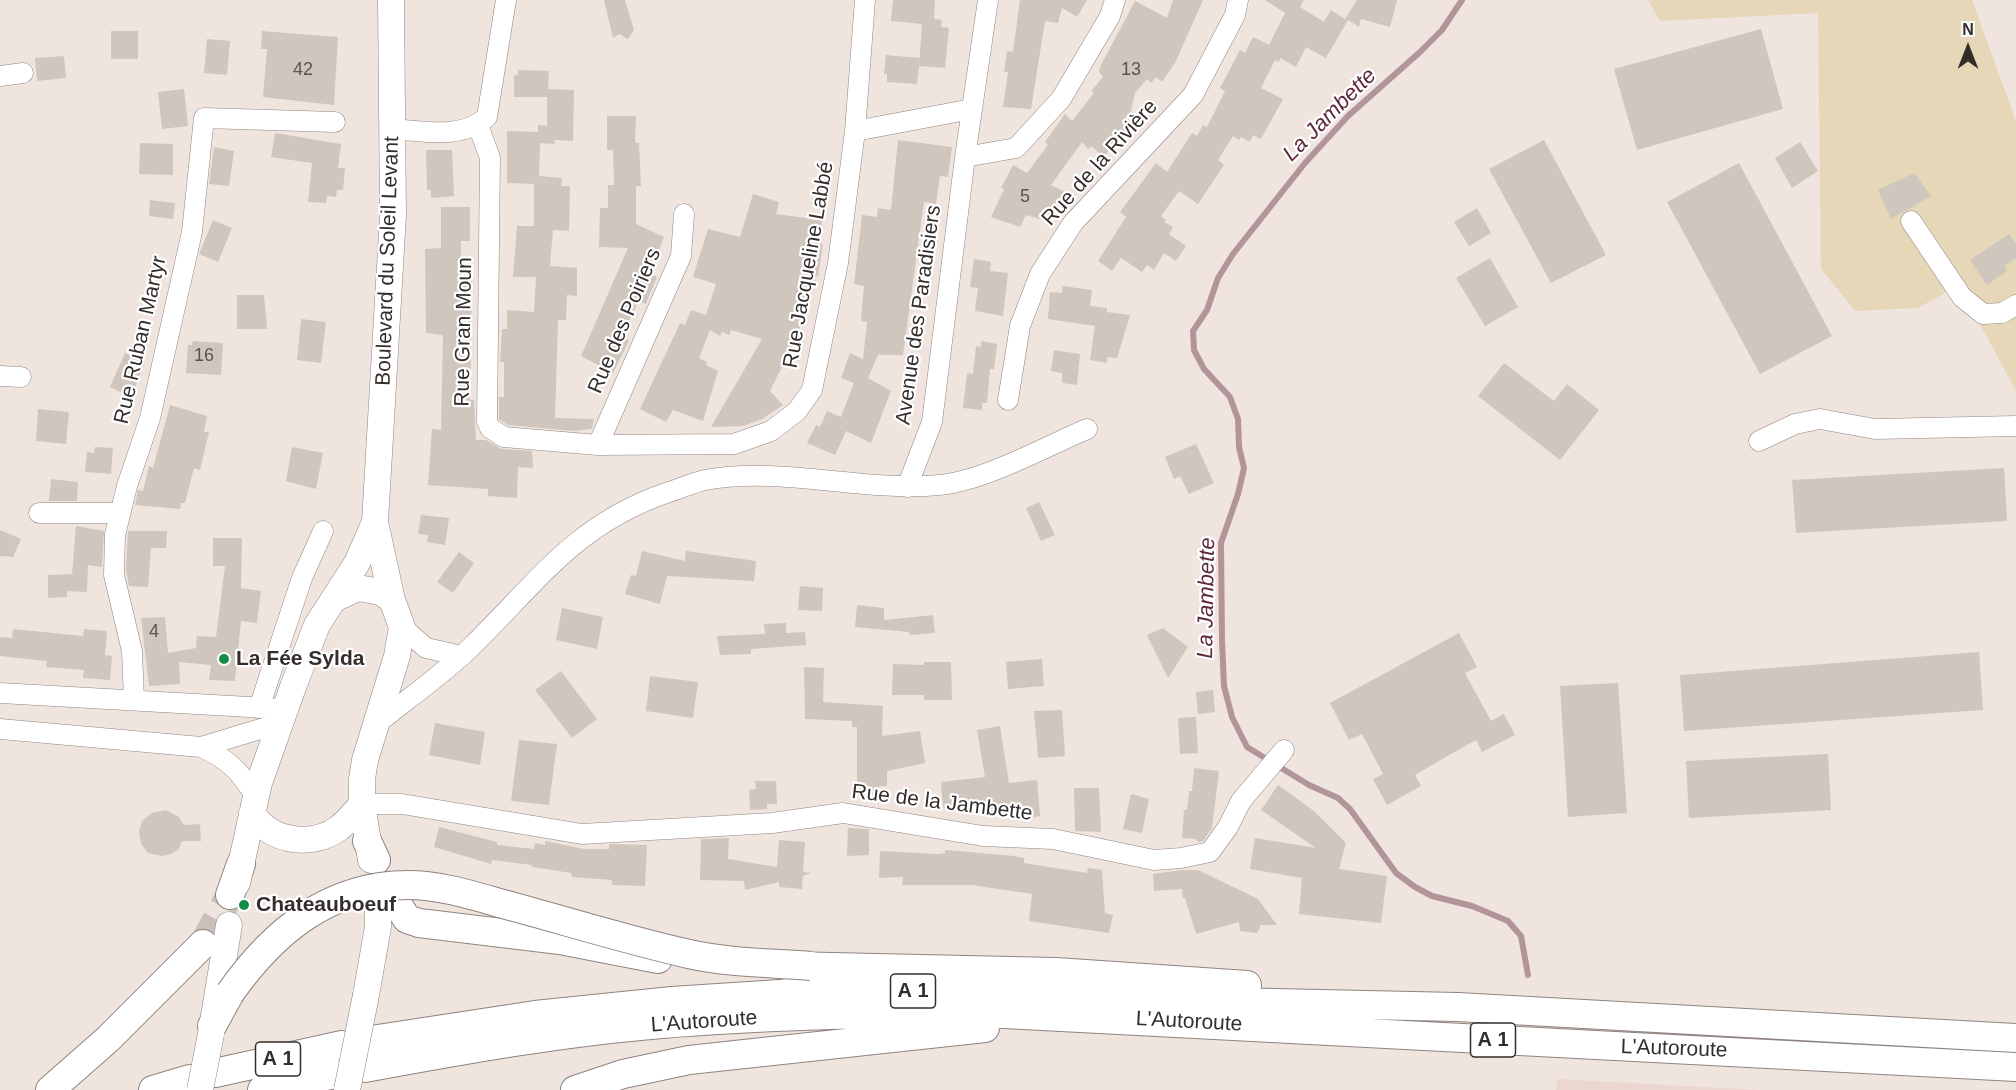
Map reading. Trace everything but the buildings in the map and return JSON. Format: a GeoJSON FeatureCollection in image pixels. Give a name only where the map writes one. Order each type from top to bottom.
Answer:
{"type":"FeatureCollection","features":[{"type":"Feature","properties":{"kind":"highway"},"geometry":{"type":"LineString","coordinates":[[212,1030],[230,993],[258,956],[287,927],[339,899],[382,886],[409,885],[459,892],[692,955],[811,966]]}},
{"type":"Feature","properties":{"kind":"highway"},"geometry":{"type":"LineString","coordinates":[[385,897],[407,919],[418,923],[560,940],[695,967],[811,966],[1056,972],[1207,981],[1458,1007]]}},
{"type":"Feature","properties":{"kind":"highway"},"geometry":{"type":"LineString","coordinates":[[50,1090],[108,1039],[203,944]]}},
{"type":"Feature","properties":{"kind":"highway","name":"L'Autoroute"},"geometry":{"type":"LineString","coordinates":[[371,1040],[535,1015],[672,1000],[811,992],[983,990],[1183,1001],[1458,1007],[2016,1038]]}},
{"type":"Feature","properties":{"kind":"highway","name":"L'Autoroute"},"geometry":{"type":"LineString","coordinates":[[365,1068],[539,1039],[661,1024],[836,1013],[985,1013],[1176,1021],[1543,1044],[1810,1055],[2016,1067]]}},
{"type":"Feature","properties":{"kind":"highway"},"geometry":{"type":"LineString","coordinates":[[575,1090],[623,1074],[689,1060],[990,1028],[1176,1021]]}},
{"type":"Feature","properties":{"kind":"highway"},"geometry":{"type":"LineString","coordinates":[[1800,1027],[2016,1028]]}},
{"type":"Feature","properties":{"kind":"highway","name":"A 1"},"geometry":{"type":"LineString","coordinates":[[153,1090],[202,1081],[342,1045]]}},
{"type":"Feature","properties":{"kind":"highway"},"geometry":{"type":"LineString","coordinates":[[1810,1055],[2016,1078]]}},
{"type":"Feature","properties":{"kind":"highway","name":"A 1"},"geometry":{"type":"LineString","coordinates":[[262,1090],[341,1082]]}},
{"type":"Feature","properties":{"kind":"main road","name":"Boulevard du Soleil Levant"},"geometry":{"type":"LineString","coordinates":[[391,0],[393,215],[375,522],[392,600],[402,627]]}},
{"type":"Feature","properties":{"kind":"main road","name":"Boulevard du Soleil Levant"},"geometry":{"type":"LineString","coordinates":[[235,883],[253,805],[282,716],[317,625],[357,563],[375,522]]}},
{"type":"Feature","properties":{"kind":"main road"},"geometry":{"type":"LineString","coordinates":[[334,599],[351,590],[371,588],[392,600]]}},
{"type":"Feature","properties":{"kind":"main road"},"geometry":{"type":"LineString","coordinates":[[372,854],[362,804],[365,760],[397,657],[402,627]]}},
{"type":"Feature","properties":{"kind":"main road"},"geometry":{"type":"LineString","coordinates":[[253,805],[265,830],[296,840],[314,838],[337,830],[362,804]]}},
{"type":"Feature","properties":{"kind":"main road"},"geometry":{"type":"LineString","coordinates":[[341,1082],[366,995],[385,897]]}},
{"type":"Feature","properties":{"kind":"main road"},"geometry":{"type":"LineString","coordinates":[[202,1081],[229,925]]}},
{"type":"Feature","properties":{"kind":"street","name":"Rue Jacqueline Labbé"},"geometry":{"type":"LineString","coordinates":[[598,445],[734,444],[771,431],[797,411],[812,390],[838,263],[855,131],[866,0]]}},
{"type":"Feature","properties":{"kind":"street","name":"Avenue des Paradisiers"},"geometry":{"type":"LineString","coordinates":[[907,487],[932,422],[965,157],[988,0]]}},
{"type":"Feature","properties":{"kind":"street"},"geometry":{"type":"LineString","coordinates":[[965,157],[1016,148],[1061,99],[1110,16],[1115,0]]}},
{"type":"Feature","properties":{"kind":"street","name":"Rue de la Rivière"},"geometry":{"type":"LineString","coordinates":[[1008,400],[1020,326],[1040,274],[1073,223],[1193,95],[1235,15],[1238,0]]}},
{"type":"Feature","properties":{"kind":"street"},"geometry":{"type":"LineString","coordinates":[[392,129],[462,131],[478,125],[487,117],[504,1]]}},
{"type":"Feature","properties":{"kind":"street"},"geometry":{"type":"LineString","coordinates":[[0,76],[23,73]]}},
{"type":"Feature","properties":{"kind":"street"},"geometry":{"type":"LineString","coordinates":[[855,131],[972,109]]}},
{"type":"Feature","properties":{"kind":"street","name":"Rue Ruban Martyr"},"geometry":{"type":"LineString","coordinates":[[134,699],[132,651],[116,592],[112,558],[119,513],[150,418],[192,232],[204,118],[335,122]]}},
{"type":"Feature","properties":{"kind":"street","name":"Rue Gran Moun"},"geometry":{"type":"LineString","coordinates":[[478,125],[490,158],[487,421],[490,428],[504,437],[598,445]]}},
{"type":"Feature","properties":{"kind":"street","name":"Rue des Poiriers"},"geometry":{"type":"LineString","coordinates":[[598,445],[681,256],[684,214]]}},
{"type":"Feature","properties":{"kind":"street"},"geometry":{"type":"LineString","coordinates":[[1911,220],[1962,297],[1969,303],[1983,314],[2002,313],[2016,305]]}},
{"type":"Feature","properties":{"kind":"street"},"geometry":{"type":"LineString","coordinates":[[0,375],[21,377]]}},
{"type":"Feature","properties":{"kind":"street"},"geometry":{"type":"LineString","coordinates":[[1759,441],[1795,424],[1820,419],[1875,429],[2016,426]]}},
{"type":"Feature","properties":{"kind":"street"},"geometry":{"type":"LineString","coordinates":[[375,725],[462,656],[570,546],[593,528],[647,500],[704,480],[739,476],[783,477],[871,486],[943,485],[980,475],[1087,429]]}},
{"type":"Feature","properties":{"kind":"street"},"geometry":{"type":"LineString","coordinates":[[39,513],[119,513]]}},
{"type":"Feature","properties":{"kind":"street"},"geometry":{"type":"LineString","coordinates":[[259,708],[302,578],[323,531]]}},
{"type":"Feature","properties":{"kind":"street"},"geometry":{"type":"LineString","coordinates":[[402,627],[426,648],[462,656]]}},
{"type":"Feature","properties":{"kind":"street"},"geometry":{"type":"LineString","coordinates":[[0,693],[259,708],[282,716]]}},
{"type":"Feature","properties":{"kind":"street"},"geometry":{"type":"LineString","coordinates":[[201,747],[282,716]]}},
{"type":"Feature","properties":{"kind":"street"},"geometry":{"type":"LineString","coordinates":[[0,729],[201,747],[224,758],[243,777],[253,805]]}},
{"type":"Feature","properties":{"kind":"street","name":"Rue de la Jambette"},"geometry":{"type":"LineString","coordinates":[[362,804],[402,804],[582,834],[762,824],[843,813],[983,836],[1053,839],[1154,860],[1181,858],[1210,852],[1228,827],[1240,801],[1284,750]]}},
{"type":"Feature","properties":{"kind":"shaded area"},"geometry":{"type":"Polygon","coordinates":[[[1648,0],[1972,0],[2016,121],[2016,391],[1959,285],[1918,308],[1855,311],[1821,269],[1818,13],[1660,21],[1648,0]]]}},
{"type":"Feature","properties":{"kind":"shaded area"},"geometry":{"type":"Polygon","coordinates":[[[1557,1079],[1760,1090],[1556,1090],[1557,1079]]]}},
{"type":"Feature","properties":{"kind":"waterway","name":"La Jambette"},"geometry":{"type":"LineString","coordinates":[[1462,0],[1442,30],[1348,116],[1305,163],[1233,254],[1218,278],[1207,310],[1193,331],[1194,350],[1204,369],[1230,397],[1238,419],[1239,447],[1244,468],[1238,494],[1221,543],[1222,641],[1224,686],[1232,717],[1247,747],[1309,785],[1338,798],[1350,809],[1396,873],[1415,887],[1432,896],[1472,906],[1508,921],[1521,936],[1528,975]]}},
{"type":"Feature","properties":{"kind":"tunnel"},"geometry":{"type":"LineString","coordinates":[[203,944],[230,895]]}},
{"type":"Feature","properties":{"kind":"place","name":"La Fée Sylda"},"geometry":{"type":"Point","coordinates":[224,659]}},
{"type":"Feature","properties":{"kind":"place","name":"Chateauboeuf"},"geometry":{"type":"Point","coordinates":[244,905]}}]}
